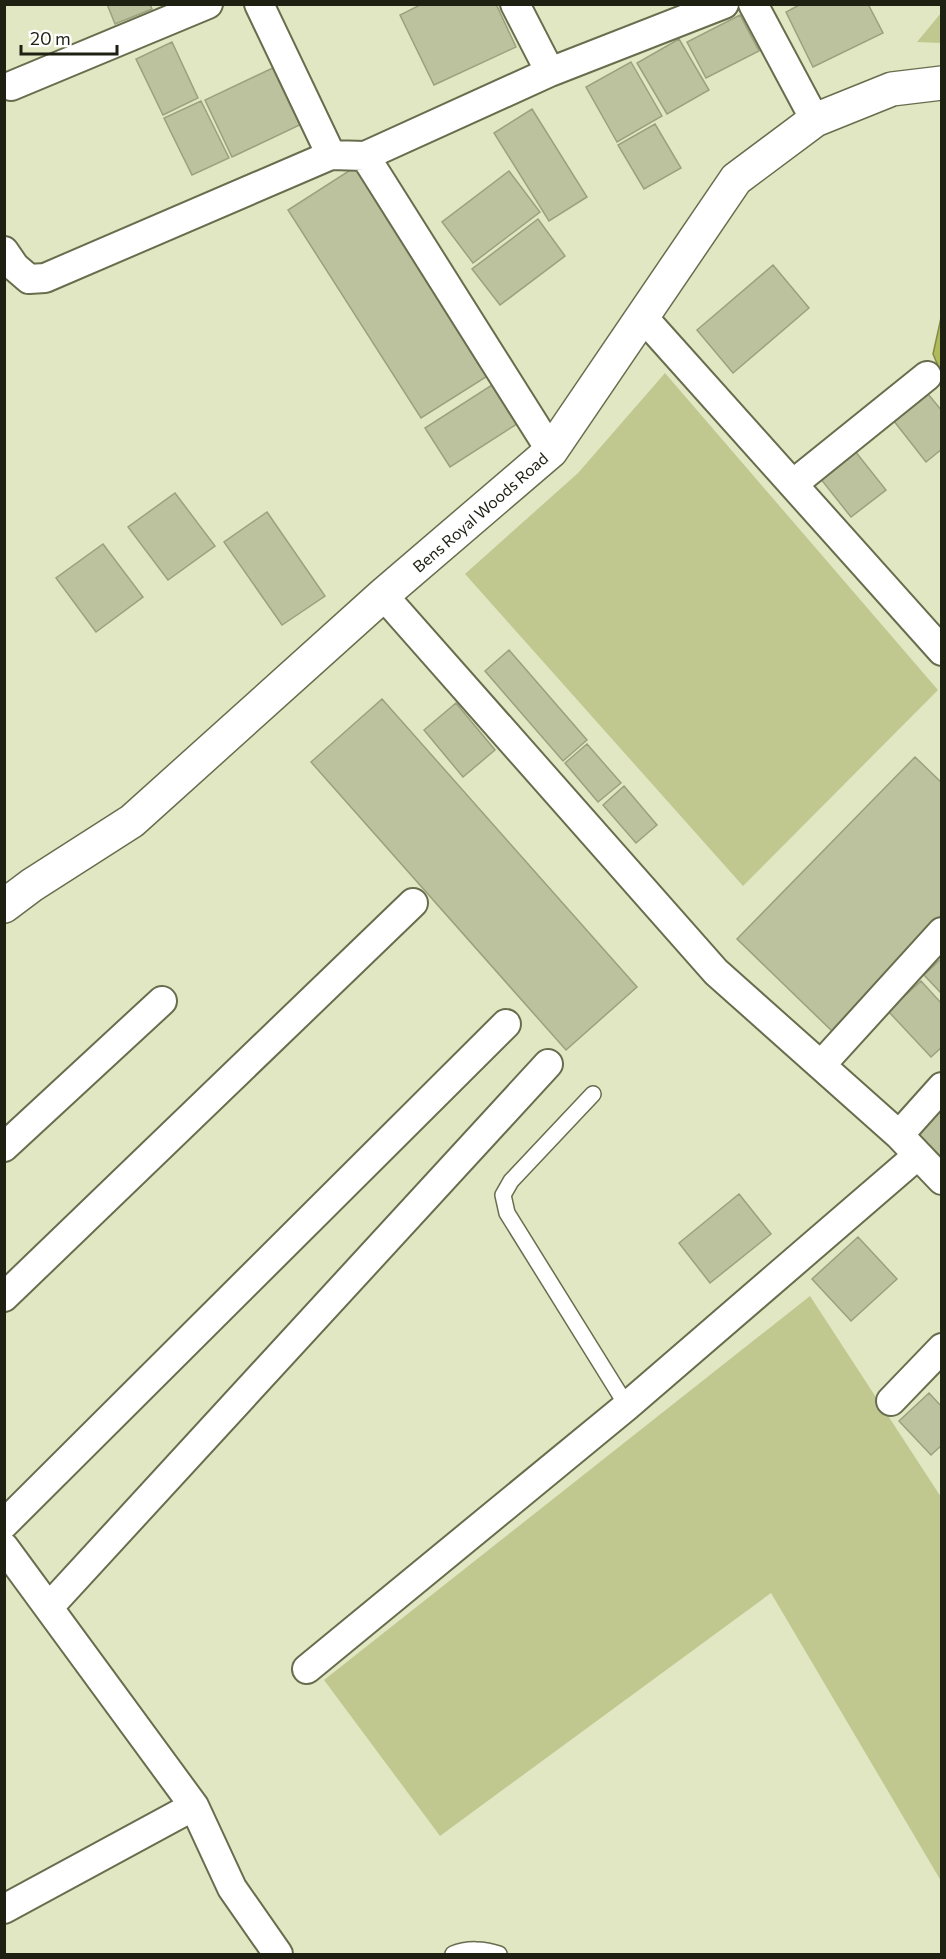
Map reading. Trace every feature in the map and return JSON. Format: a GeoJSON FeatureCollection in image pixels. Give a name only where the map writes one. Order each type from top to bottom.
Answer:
{"type":"FeatureCollection","features":[{"type":"Feature","properties":{"kind":"street"},"geometry":{"type":"LineString","coordinates":[[11,86],[208,4]]}},
{"type":"Feature","properties":{"kind":"street"},"geometry":{"type":"LineString","coordinates":[[259,4],[332,155]]}},
{"type":"Feature","properties":{"kind":"street"},"geometry":{"type":"LineString","coordinates":[[515,4],[550,72]]}},
{"type":"Feature","properties":{"kind":"street"},"geometry":{"type":"LineString","coordinates":[[4,251],[15,267],[29,279],[45,278],[332,155],[365,156],[550,72],[724,4]]}},
{"type":"Feature","properties":{"kind":"street"},"geometry":{"type":"LineString","coordinates":[[753,4],[815,120]]}},
{"type":"Feature","properties":{"kind":"street","name":"Bens Royal Woods Road"},"geometry":{"type":"LineString","coordinates":[[4,906],[32,885],[132,821],[383,595],[551,451],[736,179],[815,120],[892,89],[942,83]]}},
{"type":"Feature","properties":{"kind":"street"},"geometry":{"type":"LineString","coordinates":[[365,156],[551,451]]}},
{"type":"Feature","properties":{"kind":"street"},"geometry":{"type":"LineString","coordinates":[[642,316],[942,651]]}},
{"type":"Feature","properties":{"kind":"street"},"geometry":{"type":"LineString","coordinates":[[793,484],[927,376]]}},
{"type":"Feature","properties":{"kind":"street"},"geometry":{"type":"LineString","coordinates":[[383,595],[716,972],[908,1145],[942,1180]]}},
{"type":"Feature","properties":{"kind":"street"},"geometry":{"type":"LineString","coordinates":[[4,1297],[413,903]]}},
{"type":"Feature","properties":{"kind":"street"},"geometry":{"type":"LineString","coordinates":[[821,1065],[942,932]]}},
{"type":"Feature","properties":{"kind":"street"},"geometry":{"type":"LineString","coordinates":[[4,1147],[162,1001]]}},
{"type":"Feature","properties":{"kind":"street"},"geometry":{"type":"LineString","coordinates":[[4,1524],[506,1024]]}},
{"type":"Feature","properties":{"kind":"street"},"geometry":{"type":"LineString","coordinates":[[49,1608],[548,1064]]}},
{"type":"Feature","properties":{"kind":"street"},"geometry":{"type":"LineString","coordinates":[[307,1669],[627,1406],[908,1145],[942,1087]]}},
{"type":"Feature","properties":{"kind":"street"},"geometry":{"type":"LineString","coordinates":[[891,1401],[942,1348]]}},
{"type":"Feature","properties":{"kind":"street"},"geometry":{"type":"LineString","coordinates":[[4,1547],[194,1806],[232,1888],[278,1954]]}},
{"type":"Feature","properties":{"kind":"street"},"geometry":{"type":"LineString","coordinates":[[7,1903],[194,1806]]}},
{"type":"Feature","properties":{"kind":"lane"},"geometry":{"type":"LineString","coordinates":[[593,1094],[511,1181],[503,1195],[507,1213],[627,1406]]}},
{"type":"Feature","properties":{"kind":"lane"},"geometry":{"type":"LineString","coordinates":[[453,1954],[461,1951],[488,1950],[499,1954]]}},
{"type":"Feature","properties":{"kind":"shaded area"},"geometry":{"type":"Polygon","coordinates":[[[941,13],[941,43],[917,42],[941,13]]]}},
{"type":"Feature","properties":{"kind":"shaded area"},"geometry":{"type":"Polygon","coordinates":[[[941,318],[941,373],[933,354],[941,318]]]}},
{"type":"Feature","properties":{"kind":"shaded area"},"geometry":{"type":"Polygon","coordinates":[[[665,373],[938,690],[743,886],[465,574],[578,473],[665,373]]]}},
{"type":"Feature","properties":{"kind":"shaded area"},"geometry":{"type":"Polygon","coordinates":[[[810,1296],[941,1497],[941,1881],[771,1593],[440,1836],[324,1680],[810,1296]]]}},
{"type":"Feature","properties":{"kind":"building"},"geometry":{"type":"Polygon","coordinates":[[[107,4],[150,4],[152,9],[115,24],[107,4]]]}},
{"type":"Feature","properties":{"kind":"building"},"geometry":{"type":"Polygon","coordinates":[[[422,4],[496,4],[516,47],[434,85],[400,15],[422,4]]]}},
{"type":"Feature","properties":{"kind":"building"},"geometry":{"type":"Polygon","coordinates":[[[801,4],[868,4],[883,33],[813,67],[786,12],[801,4]]]}},
{"type":"Feature","properties":{"kind":"building"},"geometry":{"type":"Polygon","coordinates":[[[740,15],[759,51],[706,78],[687,42],[740,15]]]}},
{"type":"Feature","properties":{"kind":"building"},"geometry":{"type":"Polygon","coordinates":[[[679,39],[709,90],[667,114],[637,63],[679,39]]]}},
{"type":"Feature","properties":{"kind":"building"},"geometry":{"type":"Polygon","coordinates":[[[172,42],[198,98],[163,115],[136,59],[172,42]]]}},
{"type":"Feature","properties":{"kind":"building"},"geometry":{"type":"Polygon","coordinates":[[[631,62],[662,116],[617,142],[586,87],[631,62]]]}},
{"type":"Feature","properties":{"kind":"building"},"geometry":{"type":"Polygon","coordinates":[[[279,65],[306,122],[232,157],[205,100],[279,65]]]}},
{"type":"Feature","properties":{"kind":"building"},"geometry":{"type":"Polygon","coordinates":[[[201,101],[229,158],[192,175],[164,118],[201,101]]]}},
{"type":"Feature","properties":{"kind":"building"},"geometry":{"type":"Polygon","coordinates":[[[532,109],[587,197],[549,221],[494,133],[532,109]]]}},
{"type":"Feature","properties":{"kind":"building"},"geometry":{"type":"Polygon","coordinates":[[[655,124],[681,168],[644,189],[618,145],[655,124]]]}},
{"type":"Feature","properties":{"kind":"building"},"geometry":{"type":"Polygon","coordinates":[[[355,167],[489,375],[421,418],[288,210],[355,167]]]}},
{"type":"Feature","properties":{"kind":"building"},"geometry":{"type":"Polygon","coordinates":[[[509,171],[540,212],[473,263],[442,222],[509,171]]]}},
{"type":"Feature","properties":{"kind":"building"},"geometry":{"type":"Polygon","coordinates":[[[538,219],[565,256],[500,305],[472,269],[538,219]]]}},
{"type":"Feature","properties":{"kind":"building"},"geometry":{"type":"Polygon","coordinates":[[[773,265],[809,308],[733,373],[697,330],[773,265]]]}},
{"type":"Feature","properties":{"kind":"building"},"geometry":{"type":"Polygon","coordinates":[[[495,383],[520,422],[450,467],[425,428],[495,383]]]}},
{"type":"Feature","properties":{"kind":"building"},"geometry":{"type":"Polygon","coordinates":[[[924,389],[942,411],[942,449],[926,462],[890,416],[924,389]]]}},
{"type":"Feature","properties":{"kind":"building"},"geometry":{"type":"Polygon","coordinates":[[[851,446],[886,490],[851,517],[816,473],[851,446]]]}},
{"type":"Feature","properties":{"kind":"building"},"geometry":{"type":"Polygon","coordinates":[[[175,493],[215,546],[168,580],[128,527],[175,493]]]}},
{"type":"Feature","properties":{"kind":"building"},"geometry":{"type":"Polygon","coordinates":[[[267,512],[325,596],[282,625],[224,542],[267,512]]]}},
{"type":"Feature","properties":{"kind":"building"},"geometry":{"type":"Polygon","coordinates":[[[103,544],[143,597],[96,632],[56,578],[103,544]]]}},
{"type":"Feature","properties":{"kind":"building"},"geometry":{"type":"Polygon","coordinates":[[[509,650],[587,740],[563,761],[485,671],[509,650]]]}},
{"type":"Feature","properties":{"kind":"building"},"geometry":{"type":"Polygon","coordinates":[[[382,699],[637,987],[566,1050],[311,762],[382,699]]]}},
{"type":"Feature","properties":{"kind":"building"},"geometry":{"type":"Polygon","coordinates":[[[456,703],[495,750],[463,777],[424,730],[456,703]]]}},
{"type":"Feature","properties":{"kind":"building"},"geometry":{"type":"Polygon","coordinates":[[[587,744],[621,783],[598,802],[565,763],[587,744]]]}},
{"type":"Feature","properties":{"kind":"building"},"geometry":{"type":"Polygon","coordinates":[[[915,757],[942,783],[942,921],[833,1032],[737,939],[915,757]]]}},
{"type":"Feature","properties":{"kind":"building"},"geometry":{"type":"Polygon","coordinates":[[[624,786],[657,825],[636,843],[603,805],[624,786]]]}},
{"type":"Feature","properties":{"kind":"building"},"geometry":{"type":"Polygon","coordinates":[[[942,958],[942,994],[924,975],[942,958]]]}},
{"type":"Feature","properties":{"kind":"building"},"geometry":{"type":"Polygon","coordinates":[[[921,981],[942,1004],[942,1047],[931,1057],[888,1011],[921,981]]]}},
{"type":"Feature","properties":{"kind":"building"},"geometry":{"type":"Polygon","coordinates":[[[942,1107],[942,1165],[913,1133],[942,1107]]]}},
{"type":"Feature","properties":{"kind":"building"},"geometry":{"type":"Polygon","coordinates":[[[739,1194],[771,1234],[710,1283],[679,1243],[739,1194]]]}},
{"type":"Feature","properties":{"kind":"building"},"geometry":{"type":"Polygon","coordinates":[[[858,1237],[897,1279],[851,1321],[812,1279],[858,1237]]]}},
{"type":"Feature","properties":{"kind":"building"},"geometry":{"type":"Polygon","coordinates":[[[929,1393],[942,1407],[942,1445],[931,1455],[899,1421],[929,1393]]]}}]}
